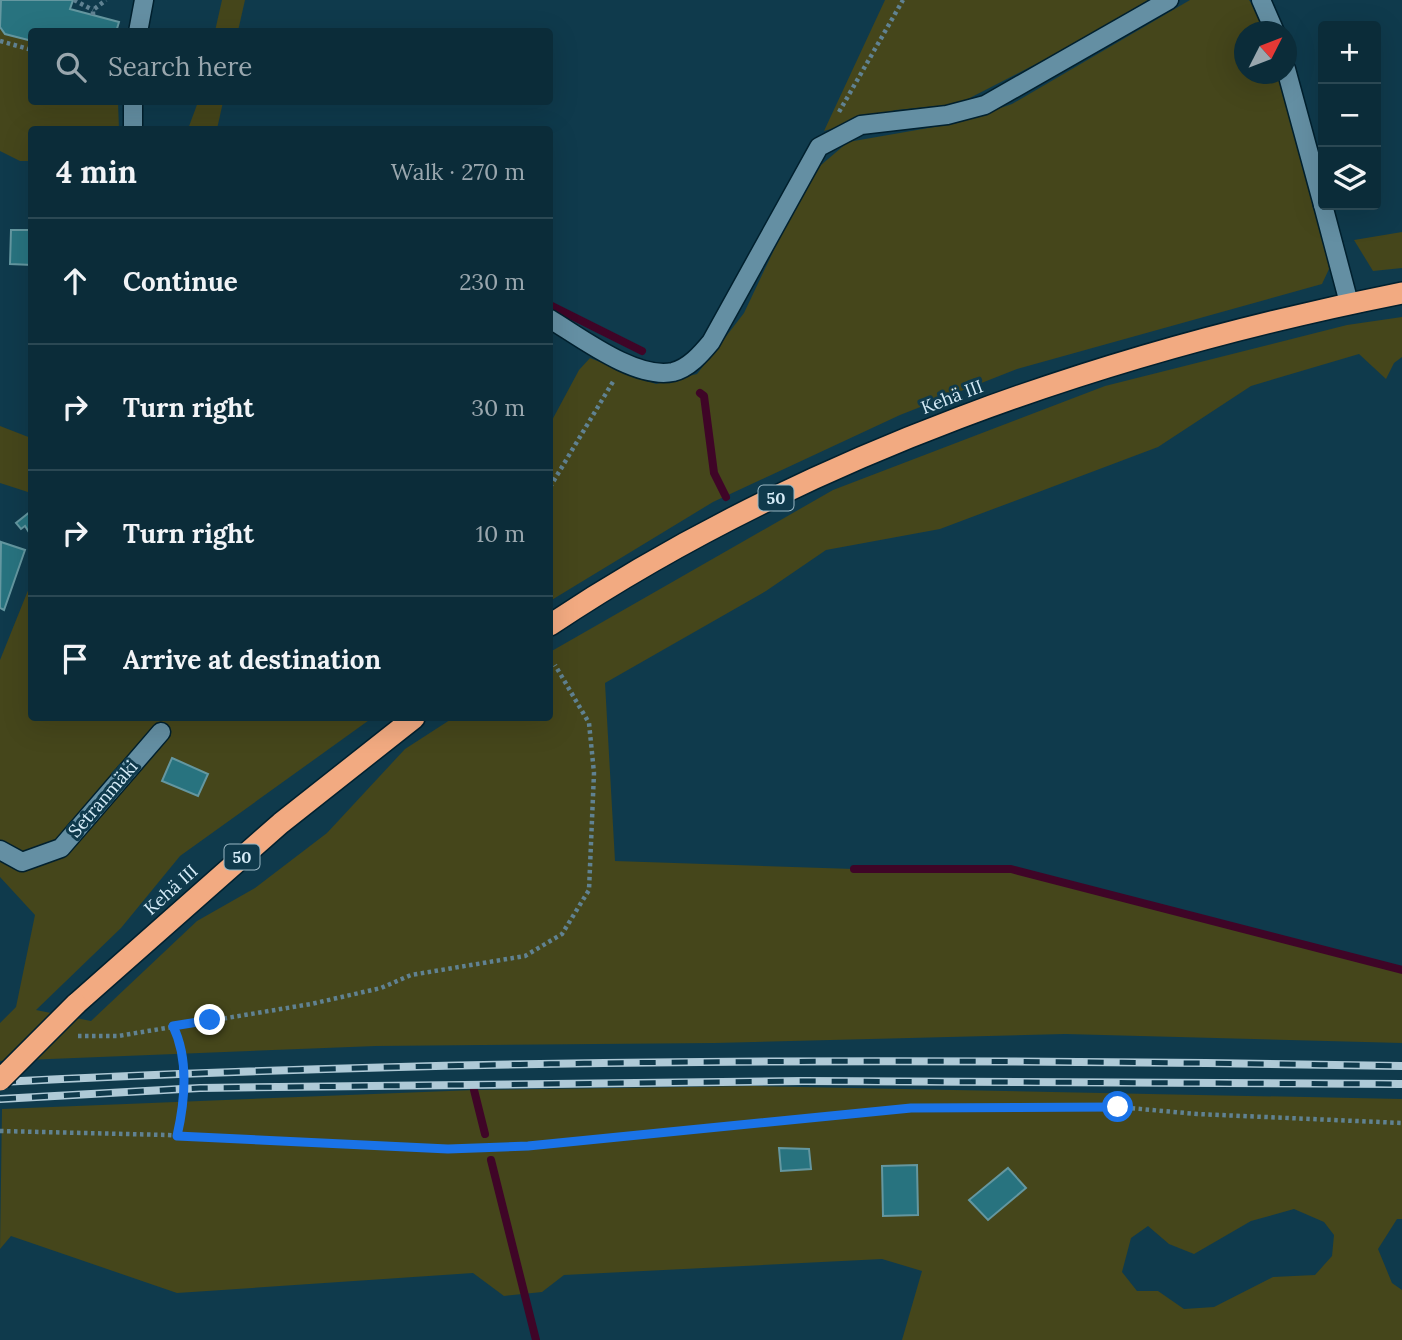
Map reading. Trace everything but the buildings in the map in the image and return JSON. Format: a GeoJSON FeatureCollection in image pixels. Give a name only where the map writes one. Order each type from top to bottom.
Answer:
{"type":"FeatureCollection","features":[{"type":"Feature","properties":{"kind":"highway","name":"Kehä III"},"geometry":{"type":"LineString","coordinates":[[553,623],[686,544],[768,502],[923,432],[1014,397],[1140,356],[1349,303],[1402,293]]}},
{"type":"Feature","properties":{"kind":"highway","name":"Kehä III"},"geometry":{"type":"LineString","coordinates":[[0,1080],[76,1004],[281,823],[410,721]]}},
{"type":"Feature","properties":{"kind":"street"},"geometry":{"type":"LineString","coordinates":[[139,28],[144,0]]}},
{"type":"Feature","properties":{"kind":"street"},"geometry":{"type":"LineString","coordinates":[[553,321],[624,363],[672,372],[695,360],[711,342],[819,148],[861,125],[947,115],[985,105],[1169,0]]}},
{"type":"Feature","properties":{"kind":"street"},"geometry":{"type":"LineString","coordinates":[[1261,0],[1270,21]]}},
{"type":"Feature","properties":{"kind":"street"},"geometry":{"type":"LineString","coordinates":[[1290,84],[1318,187]]}},
{"type":"Feature","properties":{"kind":"street"},"geometry":{"type":"LineString","coordinates":[[133,105],[133,126]]}},
{"type":"Feature","properties":{"kind":"street"},"geometry":{"type":"LineString","coordinates":[[1324,210],[1349,303]]}},
{"type":"Feature","properties":{"kind":"street","name":"Setranmäki"},"geometry":{"type":"LineString","coordinates":[[0,850],[22,862],[61,848],[161,732]]}},
{"type":"Feature","properties":{"kind":"path"},"geometry":{"type":"LineString","coordinates":[[74,0],[93,12],[106,0]]}},
{"type":"Feature","properties":{"kind":"path"},"geometry":{"type":"LineString","coordinates":[[838,113],[903,0]]}},
{"type":"Feature","properties":{"kind":"path"},"geometry":{"type":"LineString","coordinates":[[0,41],[28,49]]}},
{"type":"Feature","properties":{"kind":"path"},"geometry":{"type":"LineString","coordinates":[[553,482],[624,363]]}},
{"type":"Feature","properties":{"kind":"path"},"geometry":{"type":"LineString","coordinates":[[66,1036],[118,1036],[311,1003],[381,988],[411,975],[525,956],[562,934],[589,890],[594,774],[589,723],[555,665]]}},
{"type":"Feature","properties":{"kind":"path"},"geometry":{"type":"LineString","coordinates":[[173,1026],[183,1046],[183,1111],[177,1136]]}},
{"type":"Feature","properties":{"kind":"path"},"geometry":{"type":"LineString","coordinates":[[0,1131],[435,1148],[515,1146],[911,1108],[1118,1107],[1196,1114],[1402,1123]]}},
{"type":"Feature","properties":{"kind":"shaded area"},"geometry":{"type":"Polygon","coordinates":[[[222,0],[245,0],[239,28],[216,28],[222,0]]]}},
{"type":"Feature","properties":{"kind":"shaded area"},"geometry":{"type":"Polygon","coordinates":[[[885,0],[1148,0],[1085,39],[958,104],[896,110],[824,131],[885,0]]]}},
{"type":"Feature","properties":{"kind":"shaded area"},"geometry":{"type":"Polygon","coordinates":[[[1190,0],[1249,0],[1263,21],[1234,21],[1234,84],[1281,84],[1328,252],[1329,269],[1322,284],[1017,369],[900,415],[713,502],[553,599],[553,418],[579,370],[590,358],[656,384],[697,374],[744,313],[791,214],[821,165],[848,142],[957,123],[1012,104],[1190,0]]]}},
{"type":"Feature","properties":{"kind":"shaded area"},"geometry":{"type":"Polygon","coordinates":[[[0,27],[5,34],[28,40],[28,105],[118,105],[119,126],[28,126],[28,161],[20,161],[0,151],[0,27]]]}},
{"type":"Feature","properties":{"kind":"shaded area"},"geometry":{"type":"Polygon","coordinates":[[[197,105],[222,105],[218,126],[189,126],[197,105]]]}},
{"type":"Feature","properties":{"kind":"shaded area"},"geometry":{"type":"Polygon","coordinates":[[[1402,232],[1402,268],[1373,271],[1354,240],[1402,232]]]}},
{"type":"Feature","properties":{"kind":"shaded area"},"geometry":{"type":"Polygon","coordinates":[[[1402,317],[1402,357],[1394,363],[1386,379],[1359,354],[1251,386],[1158,447],[940,529],[826,550],[766,591],[605,683],[615,861],[854,869],[1011,869],[1402,971],[1402,1043],[1065,1034],[715,1043],[376,1046],[0,1061],[0,1023],[16,1007],[35,915],[0,877],[0,660],[28,590],[28,721],[368,721],[180,856],[121,928],[36,1010],[91,1021],[197,921],[255,888],[327,833],[405,749],[448,721],[553,721],[553,650],[833,490],[1105,386],[1347,325],[1402,317]]]}},
{"type":"Feature","properties":{"kind":"shaded area"},"geometry":{"type":"Polygon","coordinates":[[[0,426],[28,437],[28,492],[0,483],[0,426]]]}},
{"type":"Feature","properties":{"kind":"shaded area"},"geometry":{"type":"Polygon","coordinates":[[[754,1086],[1402,1099],[1402,1219],[1397,1219],[1378,1249],[1392,1283],[1402,1290],[1402,1340],[902,1340],[922,1271],[882,1259],[564,1275],[542,1292],[504,1296],[473,1273],[177,1293],[11,1236],[0,1249],[2,1109],[474,1090],[754,1086]],[[1294,1209],[1251,1221],[1194,1254],[1169,1244],[1148,1226],[1131,1238],[1122,1272],[1137,1291],[1158,1291],[1184,1309],[1214,1307],[1273,1277],[1315,1275],[1332,1256],[1334,1235],[1324,1222],[1294,1209]]]}},
{"type":"Feature","properties":{"kind":"waterway"},"geometry":{"type":"LineString","coordinates":[[553,306],[642,351]]}},
{"type":"Feature","properties":{"kind":"waterway"},"geometry":{"type":"LineString","coordinates":[[700,393],[704,396],[714,473],[726,497]]}},
{"type":"Feature","properties":{"kind":"waterway"},"geometry":{"type":"LineString","coordinates":[[854,869],[1011,869],[1402,970]]}},
{"type":"Feature","properties":{"kind":"waterway"},"geometry":{"type":"LineString","coordinates":[[474,1090],[485,1134]]}},
{"type":"Feature","properties":{"kind":"waterway"},"geometry":{"type":"LineString","coordinates":[[491,1160],[536,1340]]}},
{"type":"Feature","properties":{"kind":"railway"},"geometry":{"type":"LineString","coordinates":[[0,1082],[350,1068],[701,1062],[1402,1066]]}},
{"type":"Feature","properties":{"kind":"railway"},"geometry":{"type":"LineString","coordinates":[[0,1099],[200,1088],[803,1081],[1402,1084]]}},
{"type":"Feature","properties":{"kind":"route"},"geometry":{"type":"LineString","coordinates":[[210,1020],[173,1026],[183,1046],[183,1111],[177,1136],[257,1142],[448,1149],[528,1146],[911,1108],[1118,1107]]}}]}
